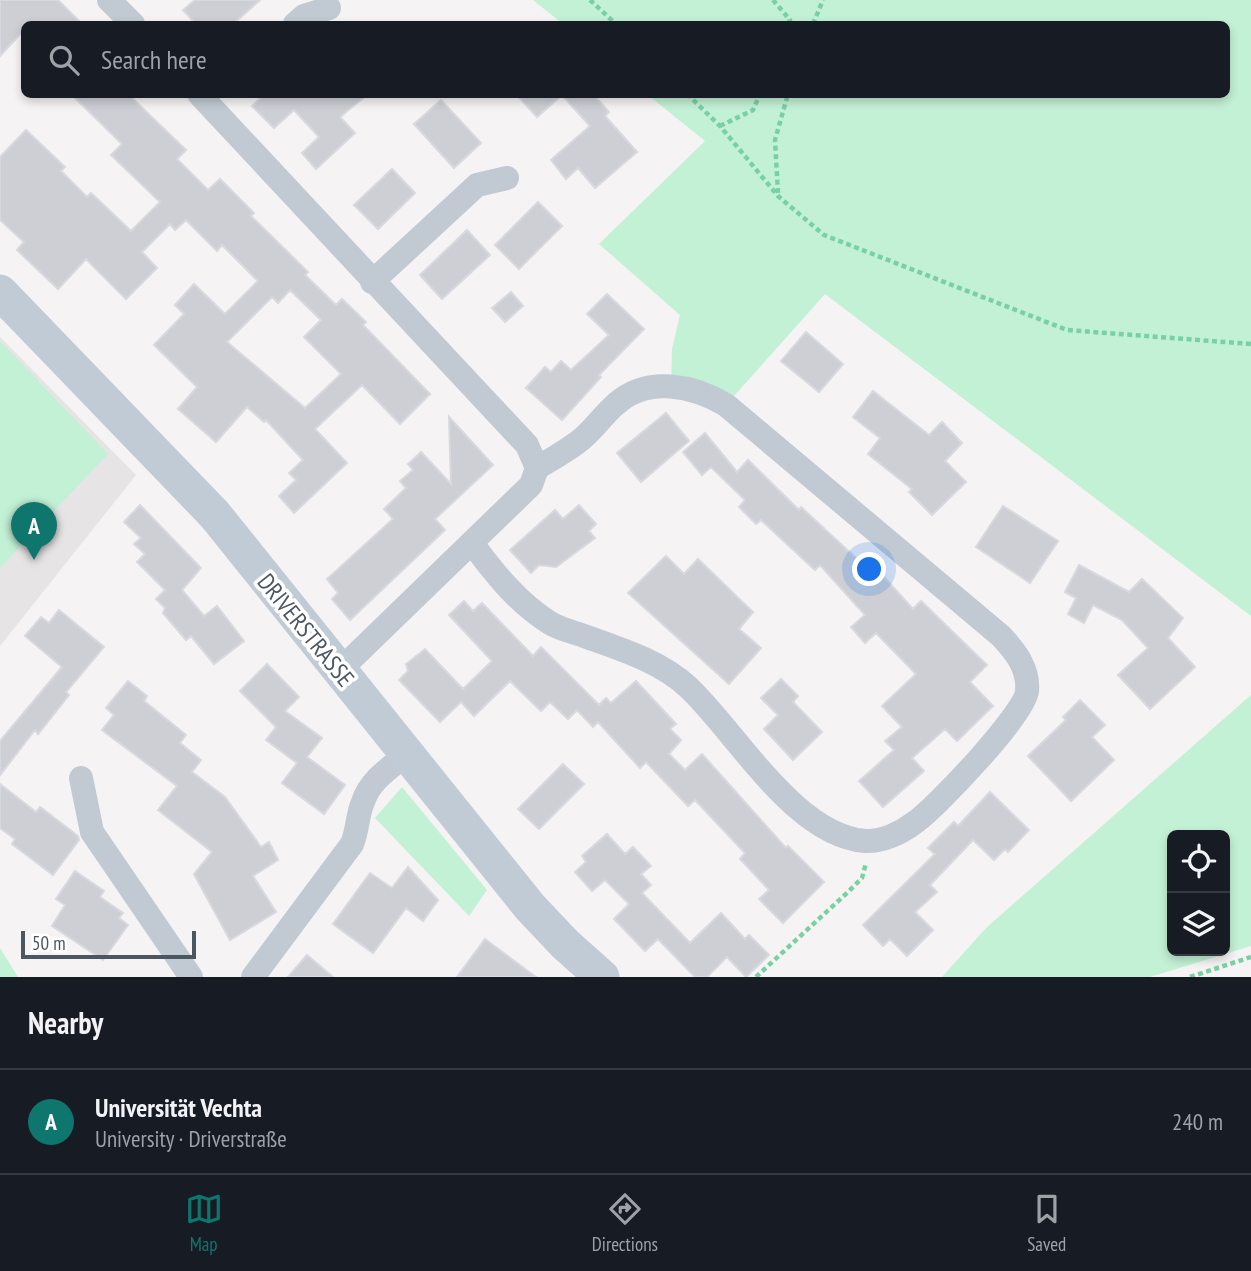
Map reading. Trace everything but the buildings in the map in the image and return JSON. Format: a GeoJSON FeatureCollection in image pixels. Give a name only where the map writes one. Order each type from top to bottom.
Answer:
{"type":"FeatureCollection","features":[{"type":"Feature","properties":{"kind":"street"},"geometry":{"type":"LineString","coordinates":[[109,0],[129,21]]}},
{"type":"Feature","properties":{"kind":"street"},"geometry":{"type":"LineString","coordinates":[[298,21],[304,16],[330,8]]}},
{"type":"Feature","properties":{"kind":"street"},"geometry":{"type":"LineString","coordinates":[[209,98],[372,282],[527,445],[537,468]]}},
{"type":"Feature","properties":{"kind":"street"},"geometry":{"type":"LineString","coordinates":[[372,282],[477,185],[507,178]]}},
{"type":"Feature","properties":{"kind":"street","name":"DRIVERSTRASSE"},"geometry":{"type":"LineString","coordinates":[[0,292],[215,515],[530,907],[565,944],[602,977]]}},
{"type":"Feature","properties":{"kind":"street"},"geometry":{"type":"LineString","coordinates":[[339,671],[531,485],[537,468],[579,441],[618,401],[642,391],[671,385],[703,391],[737,414],[1001,636],[1021,658],[1027,692],[1012,722],[917,822],[893,836],[865,841],[831,830],[802,814],[687,686],[647,659],[551,624],[524,603],[494,573],[472,543]]}},
{"type":"Feature","properties":{"kind":"street"},"geometry":{"type":"LineString","coordinates":[[253,977],[352,844],[359,827],[362,803],[374,781],[407,754]]}},
{"type":"Feature","properties":{"kind":"street"},"geometry":{"type":"LineString","coordinates":[[81,778],[92,832],[191,977]]}},
{"type":"Feature","properties":{"kind":"path"},"geometry":{"type":"LineString","coordinates":[[590,0],[612,21]]}},
{"type":"Feature","properties":{"kind":"path"},"geometry":{"type":"LineString","coordinates":[[773,0],[790,21]]}},
{"type":"Feature","properties":{"kind":"path"},"geometry":{"type":"LineString","coordinates":[[814,21],[823,0]]}},
{"type":"Feature","properties":{"kind":"path"},"geometry":{"type":"LineString","coordinates":[[691,98],[720,126],[778,196],[824,235],[1067,330],[1251,344]]}},
{"type":"Feature","properties":{"kind":"path"},"geometry":{"type":"LineString","coordinates":[[720,126],[753,110],[758,98]]}},
{"type":"Feature","properties":{"kind":"path"},"geometry":{"type":"LineString","coordinates":[[778,196],[775,140],[788,98]]}},
{"type":"Feature","properties":{"kind":"path"},"geometry":{"type":"LineString","coordinates":[[756,977],[862,878],[867,857],[865,841]]}},
{"type":"Feature","properties":{"kind":"path"},"geometry":{"type":"LineString","coordinates":[[1190,977],[1251,957]]}},
{"type":"Feature","properties":{"kind":"shaded area"},"geometry":{"type":"Polygon","coordinates":[[[0,337],[136,475],[0,646],[0,337]]]}},
{"type":"Feature","properties":{"kind":"green space"},"geometry":{"type":"Polygon","coordinates":[[[533,0],[1251,0],[1251,616],[825,294],[726,405],[671,385],[672,349],[680,315],[599,244],[705,141],[652,98],[1230,98],[1230,21],[559,21],[533,0]]]}},
{"type":"Feature","properties":{"kind":"green space"},"geometry":{"type":"Polygon","coordinates":[[[0,341],[108,454],[0,568],[0,341]]]}},
{"type":"Feature","properties":{"kind":"green space"},"geometry":{"type":"Polygon","coordinates":[[[1251,695],[1251,946],[1230,952],[1230,830],[1167,830],[1167,956],[1218,956],[1150,977],[942,977],[986,928],[1251,695]]]}},
{"type":"Feature","properties":{"kind":"green space"},"geometry":{"type":"Polygon","coordinates":[[[402,787],[487,890],[469,916],[375,818],[402,787]]]}},
{"type":"Feature","properties":{"kind":"green space"},"geometry":{"type":"Polygon","coordinates":[[[0,948],[18,977],[0,977],[0,948]]]}},
{"type":"Feature","properties":{"kind":"place","name":"Universität Vechta"},"geometry":{"type":"Point","coordinates":[34,560]}}]}
